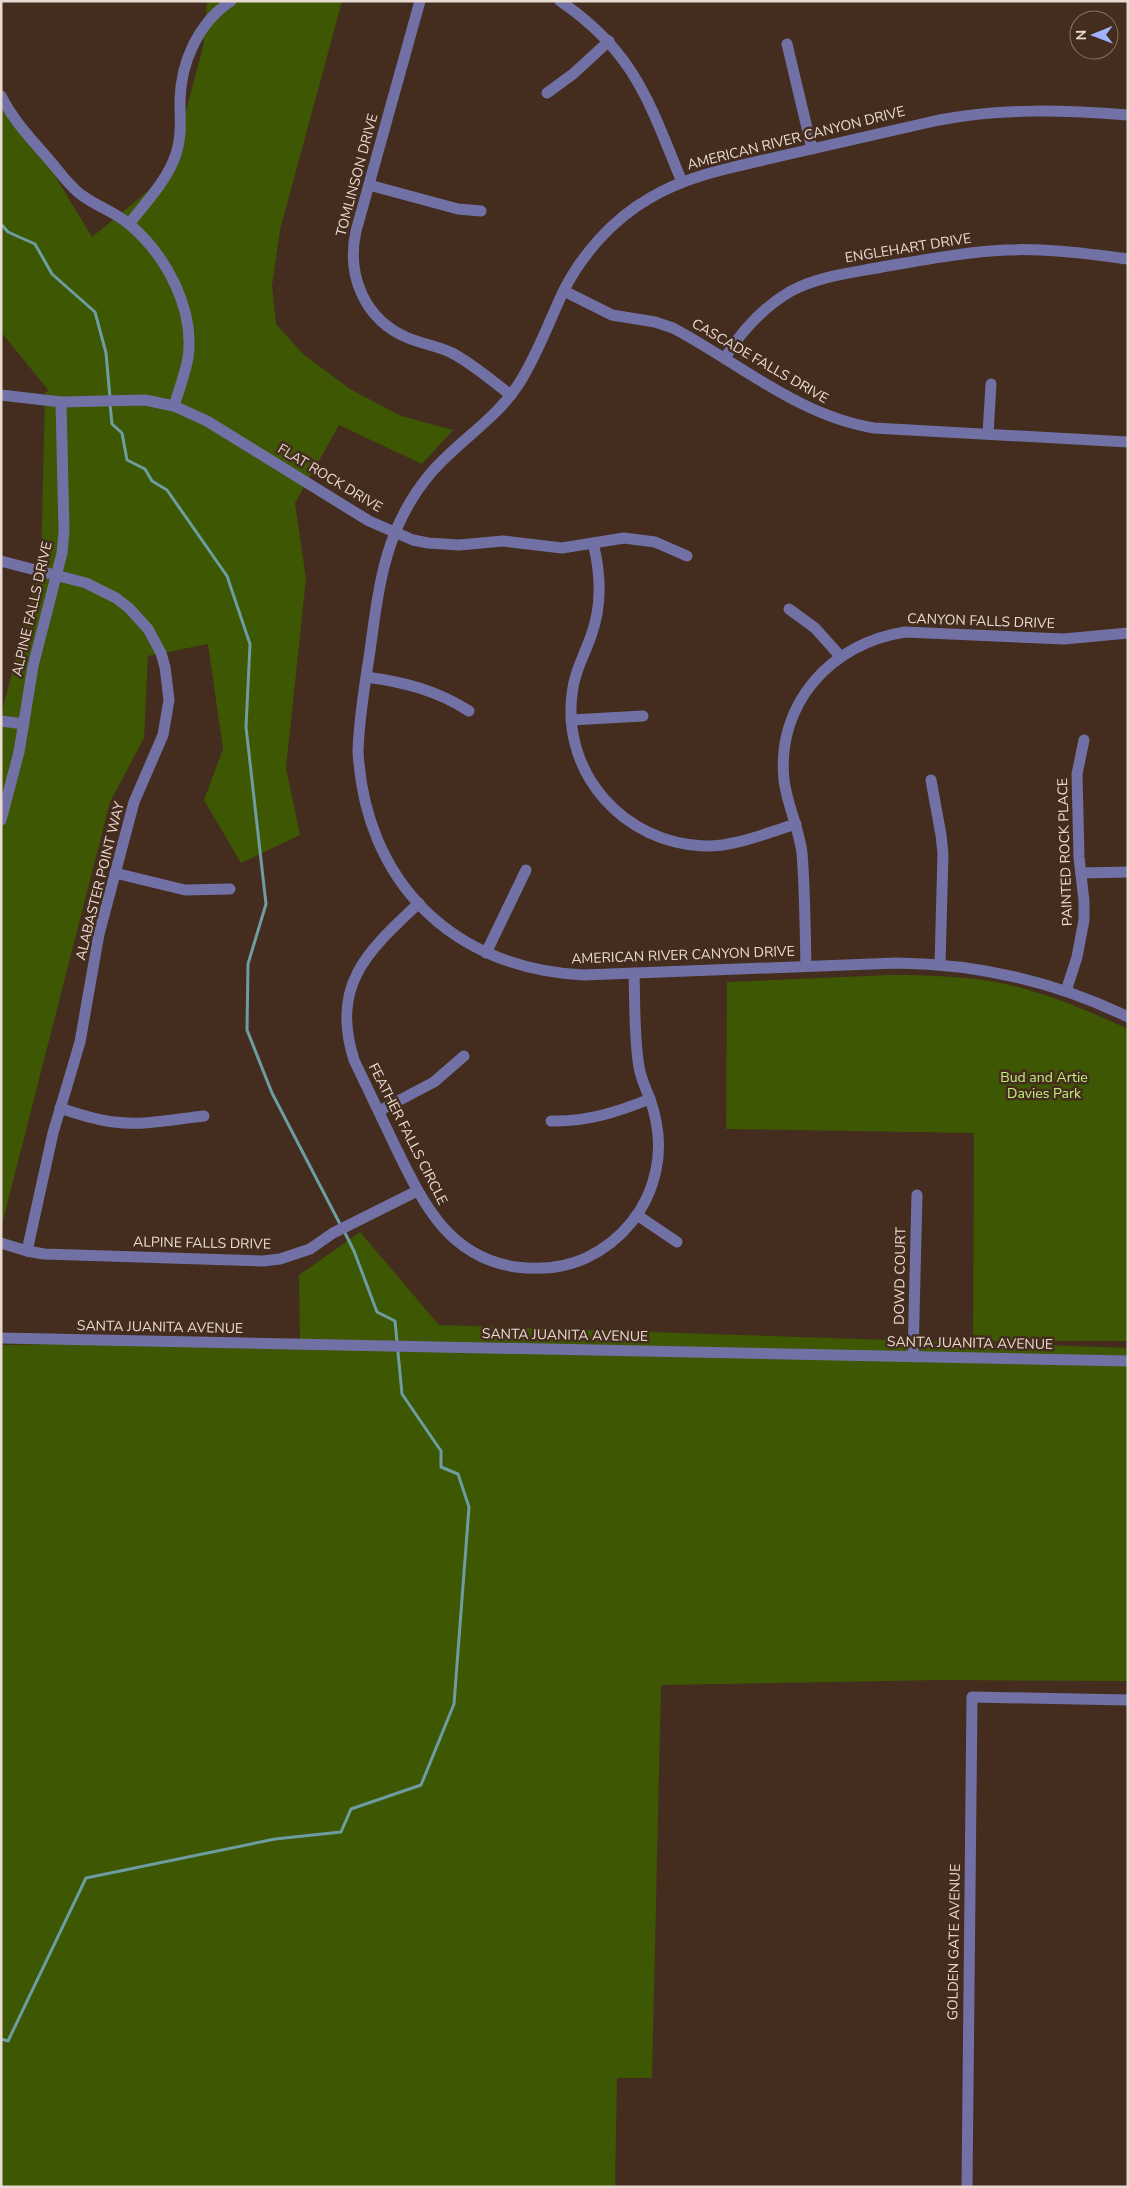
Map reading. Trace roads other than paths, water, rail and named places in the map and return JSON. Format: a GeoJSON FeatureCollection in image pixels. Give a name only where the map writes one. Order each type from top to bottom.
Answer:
{"type":"FeatureCollection","features":[{"type":"Feature","properties":{"kind":"street","name":"TOMLINSON DRIVE"},"geometry":{"type":"LineString","coordinates":[[420,1],[352,250],[355,278],[366,304],[392,330],[409,339],[449,352],[463,359],[511,395]]}},
{"type":"Feature","properties":{"kind":"street"},"geometry":{"type":"LineString","coordinates":[[560,1],[585,19],[609,41],[625,61],[642,88],[682,182]]}},
{"type":"Feature","properties":{"kind":"street"},"geometry":{"type":"LineString","coordinates":[[129,224],[160,185],[169,170],[180,137],[181,83],[185,67],[199,34],[223,3]]}},
{"type":"Feature","properties":{"kind":"street"},"geometry":{"type":"LineString","coordinates":[[547,93],[573,74],[609,41]]}},
{"type":"Feature","properties":{"kind":"street"},"geometry":{"type":"LineString","coordinates":[[788,44],[812,149]]}},
{"type":"Feature","properties":{"kind":"street"},"geometry":{"type":"LineString","coordinates":[[1,96],[15,119],[69,183],[82,196],[116,214],[141,235],[160,259],[175,284],[185,311],[189,342],[188,357],[174,406]]}},
{"type":"Feature","properties":{"kind":"street","name":"AMERICAN RIVER CANYON DRIVE"},"geometry":{"type":"LineString","coordinates":[[1128,116],[1025,110],[975,113],[709,173],[682,182],[647,200],[609,229],[578,266],[564,291],[531,364],[511,395],[496,413],[431,473],[408,505],[394,532],[380,578],[358,751],[363,797],[370,820],[385,856],[397,876],[419,903],[448,930],[486,953],[522,966],[560,974],[897,963],[940,965],[1007,974],[1066,991],[1128,1017]]}},
{"type":"Feature","properties":{"kind":"street"},"geometry":{"type":"LineString","coordinates":[[369,185],[458,209],[481,211]]}},
{"type":"Feature","properties":{"kind":"street","name":"ENGLEHART DRIVE"},"geometry":{"type":"LineString","coordinates":[[725,358],[743,332],[766,308],[793,290],[832,276],[969,253],[1008,250],[1071,252],[1128,259]]}},
{"type":"Feature","properties":{"kind":"street","name":"CASCADE FALLS DRIVE"},"geometry":{"type":"LineString","coordinates":[[564,291],[612,315],[655,322],[673,328],[803,405],[837,420],[874,428],[1128,442]]}},
{"type":"Feature","properties":{"kind":"street"},"geometry":{"type":"LineString","coordinates":[[988,434],[991,384]]}},
{"type":"Feature","properties":{"kind":"street","name":"FLAT ROCK DRIVE"},"geometry":{"type":"LineString","coordinates":[[1,396],[61,402],[145,400],[174,406],[207,421],[352,512],[413,540],[444,545],[503,541],[562,548],[608,539],[640,539],[670,547],[687,556]]}},
{"type":"Feature","properties":{"kind":"street","name":"ALPINE FALLS DRIVE"},"geometry":{"type":"LineString","coordinates":[[1,820],[19,752],[33,666],[62,553],[64,531],[61,402]]}},
{"type":"Feature","properties":{"kind":"street"},"geometry":{"type":"LineString","coordinates":[[593,543],[599,578],[598,608],[590,638],[575,678],[571,720],[580,759],[592,784],[610,806],[644,831],[684,844],[719,846],[740,842],[796,824]]}},
{"type":"Feature","properties":{"kind":"street","name":"ALABASTER POINT WAY"},"geometry":{"type":"LineString","coordinates":[[1,561],[99,588],[129,608],[155,640],[165,667],[169,700],[163,734],[134,802],[99,934],[80,1042],[48,1153],[27,1251]]}},
{"type":"Feature","properties":{"kind":"street"},"geometry":{"type":"LineString","coordinates":[[789,608],[815,628],[840,656]]}},
{"type":"Feature","properties":{"kind":"street","name":"CANYON FALLS DRIVE"},"geometry":{"type":"LineString","coordinates":[[806,966],[802,853],[784,779],[785,744],[790,723],[810,686],[824,670],[840,656],[871,640],[905,632],[1064,639],[1092,638],[1128,633]]}},
{"type":"Feature","properties":{"kind":"street"},"geometry":{"type":"LineString","coordinates":[[366,677],[416,686],[442,696],[469,712]]}},
{"type":"Feature","properties":{"kind":"street"},"geometry":{"type":"LineString","coordinates":[[571,720],[643,716]]}},
{"type":"Feature","properties":{"kind":"street"},"geometry":{"type":"LineString","coordinates":[[1,721],[24,724]]}},
{"type":"Feature","properties":{"kind":"street","name":"PAINTED ROCK PLACE"},"geometry":{"type":"LineString","coordinates":[[1066,991],[1081,939],[1084,902],[1079,857],[1078,774],[1084,740]]}},
{"type":"Feature","properties":{"kind":"street"},"geometry":{"type":"LineString","coordinates":[[930,780],[943,854],[940,965]]}},
{"type":"Feature","properties":{"kind":"street"},"geometry":{"type":"LineString","coordinates":[[486,953],[526,870]]}},
{"type":"Feature","properties":{"kind":"street"},"geometry":{"type":"LineString","coordinates":[[115,872],[186,890],[230,889]]}},
{"type":"Feature","properties":{"kind":"street"},"geometry":{"type":"LineString","coordinates":[[1081,873],[1128,872]]}},
{"type":"Feature","properties":{"kind":"street","name":"FEATHER FALLS CIRCLE"},"geometry":{"type":"LineString","coordinates":[[419,903],[377,943],[367,955],[356,976],[349,998],[347,1014],[350,1045],[354,1060],[424,1204],[443,1228],[468,1249],[491,1261],[525,1268],[559,1266],[584,1259],[613,1241],[637,1215],[652,1185],[659,1151],[656,1117],[640,1071],[637,1055],[634,973]]}},
{"type":"Feature","properties":{"kind":"street"},"geometry":{"type":"LineString","coordinates":[[379,1111],[434,1082],[464,1056]]}},
{"type":"Feature","properties":{"kind":"street"},"geometry":{"type":"LineString","coordinates":[[551,1121],[601,1117],[650,1099]]}},
{"type":"Feature","properties":{"kind":"street"},"geometry":{"type":"LineString","coordinates":[[60,1108],[85,1116],[115,1122],[133,1123],[204,1116]]}},
{"type":"Feature","properties":{"kind":"street","name":"ALPINE FALLS DRIVE"},"geometry":{"type":"LineString","coordinates":[[1,1243],[44,1254],[263,1261],[287,1257],[310,1249],[333,1233],[417,1191]]}},
{"type":"Feature","properties":{"kind":"street","name":"DOWD COURT"},"geometry":{"type":"LineString","coordinates":[[913,1357],[917,1195]]}},
{"type":"Feature","properties":{"kind":"street"},"geometry":{"type":"LineString","coordinates":[[637,1215],[677,1242]]}},
{"type":"Feature","properties":{"kind":"street","name":"SANTA JUANITA AVENUE"},"geometry":{"type":"LineString","coordinates":[[1,1338],[387,1348],[1128,1361]]}},
{"type":"Feature","properties":{"kind":"street","name":"GOLDEN GATE AVENUE"},"geometry":{"type":"LineString","coordinates":[[966,2187],[972,1697],[1128,1700]]}},
{"type":"Feature","properties":{"kind":"waterway"},"geometry":{"type":"LineString","coordinates":[[1,224],[8,232],[35,244],[52,274],[95,312],[106,353],[110,398]]}},
{"type":"Feature","properties":{"kind":"waterway"},"geometry":{"type":"LineString","coordinates":[[110,404],[112,424],[122,433],[127,460],[145,469],[152,481],[167,490],[227,576],[250,644],[246,727],[266,904],[248,964],[247,1030],[272,1093],[341,1226]]}},
{"type":"Feature","properties":{"kind":"waterway"},"geometry":{"type":"LineString","coordinates":[[1,2039],[8,2041],[86,1878],[275,1839],[341,1832],[351,1809],[421,1785],[454,1704],[469,1507],[458,1474],[441,1467],[441,1451],[402,1394],[395,1321],[377,1312],[354,1251],[344,1231]]}},
{"type":"Feature","properties":{"kind":"park label","name":"Bud and Artie Davies Park"},"geometry":{"type":"Point","coordinates":[1044,1086]}}]}
